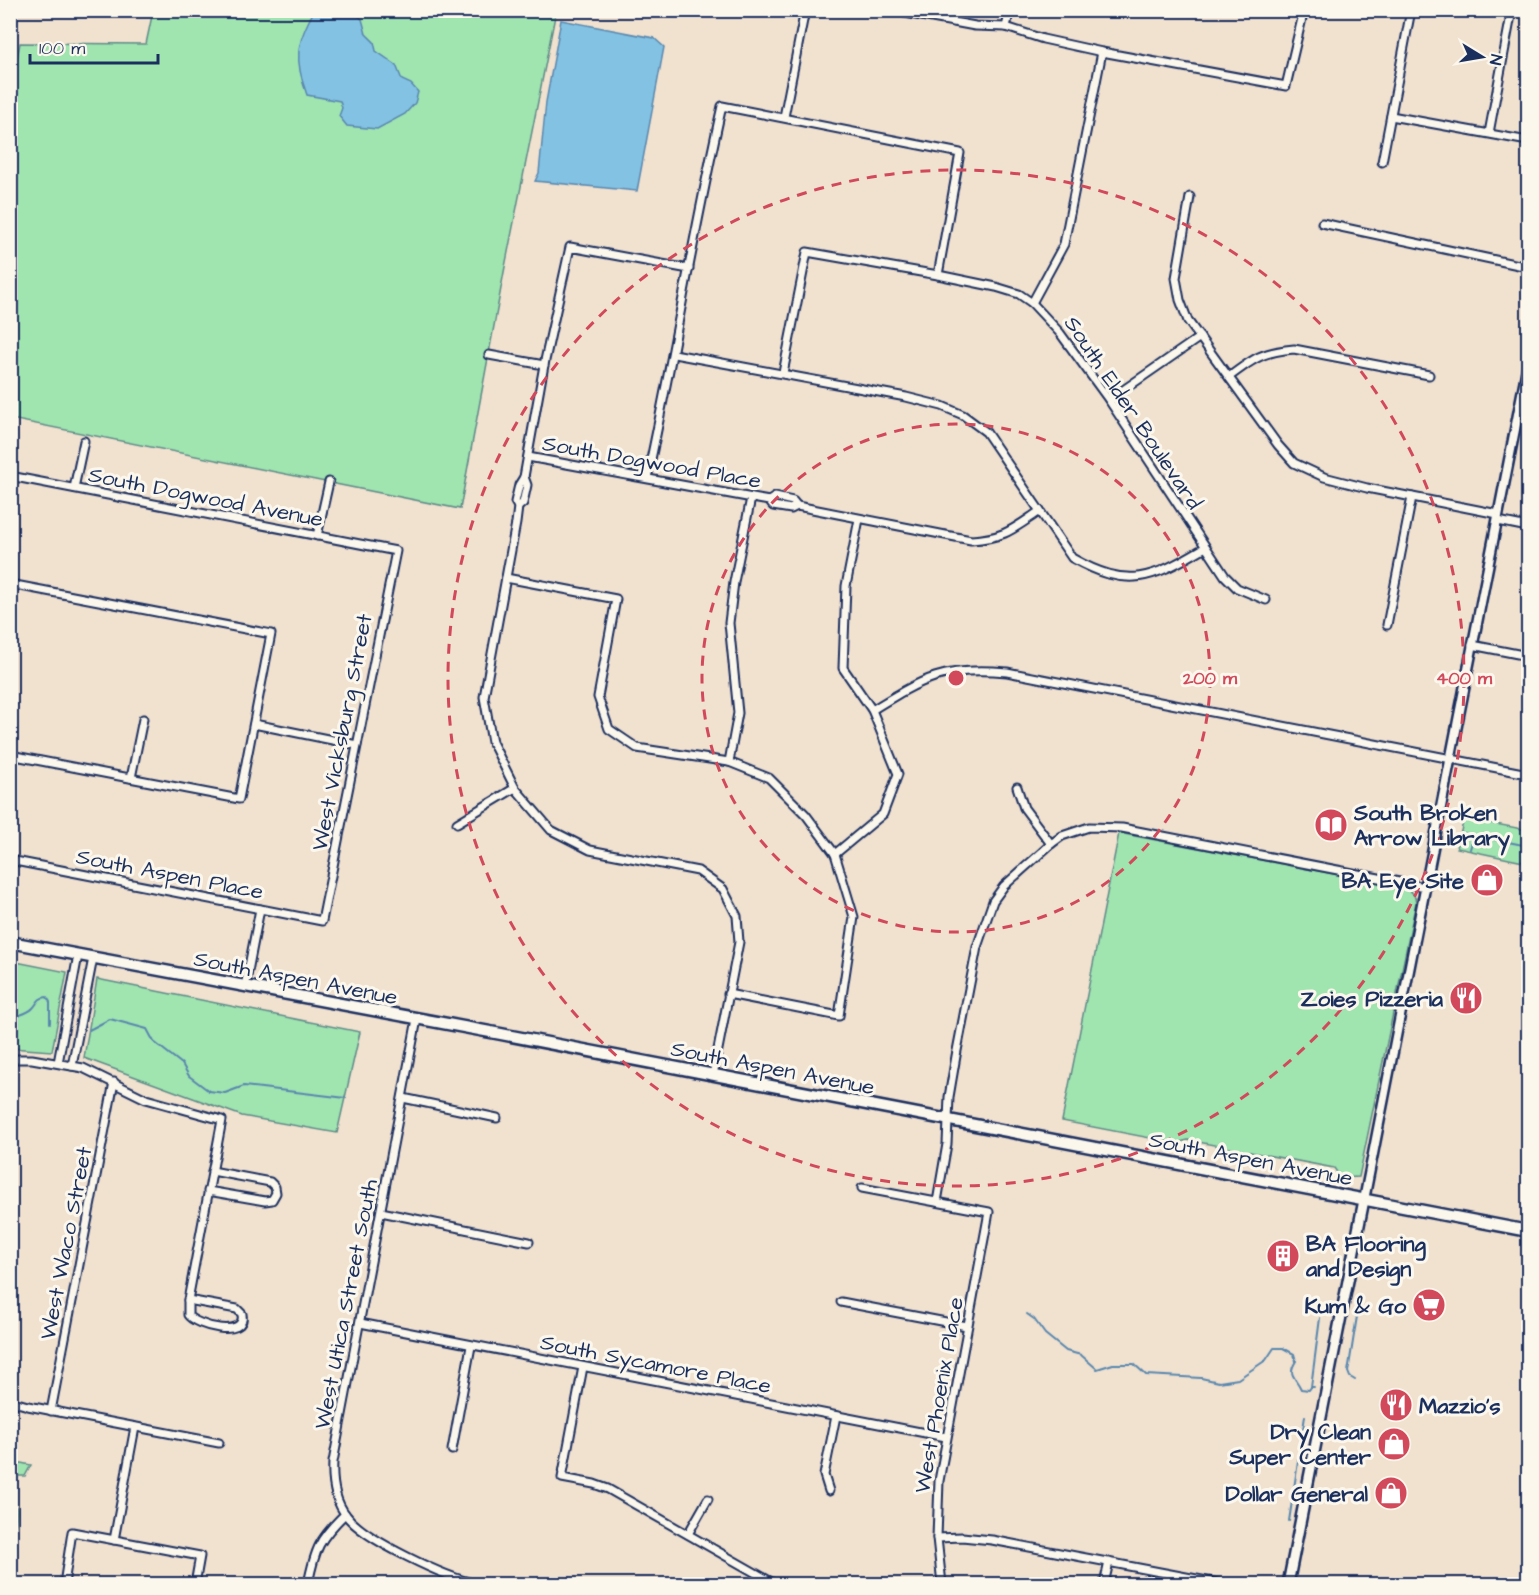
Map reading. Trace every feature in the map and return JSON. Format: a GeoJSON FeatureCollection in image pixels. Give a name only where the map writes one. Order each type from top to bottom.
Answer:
{"type":"FeatureCollection","features":[{"type":"Feature","properties":{"kind":"main road","name":"South Aspen Avenue"},"geometry":{"type":"LineString","coordinates":[[10,942],[1528,1231]]}},
{"type":"Feature","properties":{"kind":"main road"},"geometry":{"type":"LineString","coordinates":[[1288,1584],[1364,1200]]}},
{"type":"Feature","properties":{"kind":"street"},"geometry":{"type":"LineString","coordinates":[[784,117],[805,10]]}},
{"type":"Feature","properties":{"kind":"street"},"geometry":{"type":"LineString","coordinates":[[889,10],[975,26],[1006,27],[1043,39],[1102,52],[1286,86],[1304,10]]}},
{"type":"Feature","properties":{"kind":"street"},"geometry":{"type":"LineString","coordinates":[[1006,27],[1010,10]]}},
{"type":"Feature","properties":{"kind":"street"},"geometry":{"type":"LineString","coordinates":[[1382,162],[1411,10]]}},
{"type":"Feature","properties":{"kind":"street"},"geometry":{"type":"LineString","coordinates":[[1489,133],[1512,10]]}},
{"type":"Feature","properties":{"kind":"street"},"geometry":{"type":"LineString","coordinates":[[1032,303],[1064,244],[1102,52]]}},
{"type":"Feature","properties":{"kind":"street"},"geometry":{"type":"LineString","coordinates":[[647,478],[674,354],[705,182],[722,106],[960,153],[938,275]]}},
{"type":"Feature","properties":{"kind":"street"},"geometry":{"type":"LineString","coordinates":[[1391,116],[1528,141]]}},
{"type":"Feature","properties":{"kind":"street"},"geometry":{"type":"LineString","coordinates":[[1190,197],[1176,278],[1180,300],[1188,321],[1278,445],[1294,463],[1324,477],[1528,527]]}},
{"type":"Feature","properties":{"kind":"street"},"geometry":{"type":"LineString","coordinates":[[1322,223],[1528,267]]}},
{"type":"Feature","properties":{"kind":"street"},"geometry":{"type":"LineString","coordinates":[[689,269],[570,247],[544,365],[524,477],[527,485],[523,503],[518,507],[484,697],[492,742],[515,788],[551,830],[590,850],[698,871],[723,890],[737,916],[739,942],[712,1075]]}},
{"type":"Feature","properties":{"kind":"street","name":"South Elder Boulevard"},"geometry":{"type":"LineString","coordinates":[[783,373],[807,252],[938,275],[1019,294],[1032,303],[1060,333],[1109,400],[1204,548],[1225,576],[1237,588],[1266,600]]}},
{"type":"Feature","properties":{"kind":"street"},"geometry":{"type":"LineString","coordinates":[[1109,400],[1200,337]]}},
{"type":"Feature","properties":{"kind":"street"},"geometry":{"type":"LineString","coordinates":[[1229,377],[1255,357],[1272,351],[1294,349],[1429,375]]}},
{"type":"Feature","properties":{"kind":"street"},"geometry":{"type":"LineString","coordinates":[[674,354],[906,397],[942,406],[963,415],[986,432],[1072,558],[1092,569],[1122,577],[1146,577],[1204,548]]}},
{"type":"Feature","properties":{"kind":"street"},"geometry":{"type":"LineString","coordinates":[[489,355],[544,365]]}},
{"type":"Feature","properties":{"kind":"street"},"geometry":{"type":"LineString","coordinates":[[1364,1200],[1472,645],[1498,518],[1524,411],[1528,363]]}},
{"type":"Feature","properties":{"kind":"street"},"geometry":{"type":"LineString","coordinates":[[74,488],[84,441]]}},
{"type":"Feature","properties":{"kind":"street","name":"South Dogwood Place"},"geometry":{"type":"LineString","coordinates":[[528,456],[770,501],[773,506],[791,509],[797,506],[971,540],[1003,535],[1040,511]]}},
{"type":"Feature","properties":{"kind":"street","name":"South Dogwood Avenue"},"geometry":{"type":"LineString","coordinates":[[10,476],[396,551]]}},
{"type":"Feature","properties":{"kind":"street"},"geometry":{"type":"LineString","coordinates":[[317,536],[328,482]]}},
{"type":"Feature","properties":{"kind":"street"},"geometry":{"type":"LineString","coordinates":[[1387,625],[1412,497]]}},
{"type":"Feature","properties":{"kind":"street"},"geometry":{"type":"LineString","coordinates":[[729,762],[738,713],[729,622],[734,582],[751,498]]}},
{"type":"Feature","properties":{"kind":"street"},"geometry":{"type":"LineString","coordinates":[[835,854],[883,814],[898,774],[872,710],[843,668],[846,586],[859,519]]}},
{"type":"Feature","properties":{"kind":"street","name":"West Vicksburg Street"},"geometry":{"type":"LineString","coordinates":[[322,921],[396,551]]}},
{"type":"Feature","properties":{"kind":"street"},"geometry":{"type":"LineString","coordinates":[[506,578],[616,599],[598,697],[609,729],[638,748],[729,762],[769,778],[806,814],[835,854],[854,917],[839,1016],[728,994]]}},
{"type":"Feature","properties":{"kind":"street"},"geometry":{"type":"LineString","coordinates":[[10,584],[271,634],[239,799],[10,755]]}},
{"type":"Feature","properties":{"kind":"street"},"geometry":{"type":"LineString","coordinates":[[1472,645],[1528,656]]}},
{"type":"Feature","properties":{"kind":"street"},"geometry":{"type":"LineString","coordinates":[[872,710],[912,685],[929,678],[967,670],[996,671],[1450,757],[1528,774]]}},
{"type":"Feature","properties":{"kind":"street"},"geometry":{"type":"LineString","coordinates":[[131,778],[143,719]]}},
{"type":"Feature","properties":{"kind":"street"},"geometry":{"type":"LineString","coordinates":[[254,724],[357,745]]}},
{"type":"Feature","properties":{"kind":"street"},"geometry":{"type":"LineString","coordinates":[[1017,787],[1024,808],[1051,844]]}},
{"type":"Feature","properties":{"kind":"street"},"geometry":{"type":"LineString","coordinates":[[457,824],[515,788]]}},
{"type":"Feature","properties":{"kind":"street"},"geometry":{"type":"LineString","coordinates":[[862,1188],[937,1202],[947,1144],[949,1097],[977,947],[993,901],[1005,886],[1051,844],[1076,830],[1089,827],[1122,828],[1425,887]]}},
{"type":"Feature","properties":{"kind":"street","name":"South Aspen Place"},"geometry":{"type":"LineString","coordinates":[[10,860],[322,921]]}},
{"type":"Feature","properties":{"kind":"street"},"geometry":{"type":"LineString","coordinates":[[245,987],[260,909]]}},
{"type":"Feature","properties":{"kind":"street"},"geometry":{"type":"LineString","coordinates":[[58,1063],[78,955]]}},
{"type":"Feature","properties":{"kind":"street"},"geometry":{"type":"LineString","coordinates":[[72,1066],[93,958]]}},
{"type":"Feature","properties":{"kind":"street","name":"West Utica Street South"},"geometry":{"type":"LineString","coordinates":[[345,1514],[333,1484],[333,1462],[417,1019]]}},
{"type":"Feature","properties":{"kind":"street"},"geometry":{"type":"LineString","coordinates":[[10,1059],[32,1059],[91,1071],[146,1099],[222,1120],[188,1300],[188,1315],[194,1322],[233,1329],[238,1328],[242,1323],[243,1315],[237,1310],[188,1300]]}},
{"type":"Feature","properties":{"kind":"street","name":"West Waco Street"},"geometry":{"type":"LineString","coordinates":[[51,1411],[114,1082]]}},
{"type":"Feature","properties":{"kind":"street"},"geometry":{"type":"LineString","coordinates":[[403,1098],[497,1118]]}},
{"type":"Feature","properties":{"kind":"street"},"geometry":{"type":"LineString","coordinates":[[208,1191],[265,1201],[272,1200],[276,1194],[275,1187],[269,1182],[212,1171]]}},
{"type":"Feature","properties":{"kind":"street","name":"West Phoenix Place"},"geometry":{"type":"LineString","coordinates":[[937,1202],[989,1212],[939,1481],[937,1538],[942,1584]]}},
{"type":"Feature","properties":{"kind":"street"},"geometry":{"type":"LineString","coordinates":[[381,1212],[529,1242]]}},
{"type":"Feature","properties":{"kind":"street"},"geometry":{"type":"LineString","coordinates":[[841,1302],[967,1326]]}},
{"type":"Feature","properties":{"kind":"street","name":"South Sycamore Place"},"geometry":{"type":"LineString","coordinates":[[360,1323],[946,1437]]}},
{"type":"Feature","properties":{"kind":"street"},"geometry":{"type":"LineString","coordinates":[[452,1450],[471,1346]]}},
{"type":"Feature","properties":{"kind":"street"},"geometry":{"type":"LineString","coordinates":[[583,1367],[562,1478],[608,1489],[775,1584]]}},
{"type":"Feature","properties":{"kind":"street"},"geometry":{"type":"LineString","coordinates":[[10,1401],[219,1443]]}},
{"type":"Feature","properties":{"kind":"street"},"geometry":{"type":"LineString","coordinates":[[829,1491],[824,1475],[836,1416]]}},
{"type":"Feature","properties":{"kind":"street"},"geometry":{"type":"LineString","coordinates":[[114,1540],[135,1427]]}},
{"type":"Feature","properties":{"kind":"street"},"geometry":{"type":"LineString","coordinates":[[688,1534],[708,1499]]}},
{"type":"Feature","properties":{"kind":"street"},"geometry":{"type":"LineString","coordinates":[[308,1584],[318,1545],[330,1528],[345,1514],[368,1534],[407,1555],[453,1578],[477,1584]]}},
{"type":"Feature","properties":{"kind":"street"},"geometry":{"type":"LineString","coordinates":[[64,1584],[72,1532],[200,1556],[195,1584]]}},
{"type":"Feature","properties":{"kind":"street"},"geometry":{"type":"LineString","coordinates":[[937,1538],[962,1537],[992,1540],[1218,1584]]}},
{"type":"Feature","properties":{"kind":"street"},"geometry":{"type":"LineString","coordinates":[[1104,1584],[1109,1562]]}},
{"type":"Feature","properties":{"kind":"green space"},"geometry":{"type":"Polygon","coordinates":[[[153,11],[556,11],[460,509],[11,419],[10,93],[20,43],[146,44],[153,11]]]}},
{"type":"Feature","properties":{"kind":"green space"},"geometry":{"type":"Polygon","coordinates":[[[1464,818],[1528,830],[1528,863],[1457,848],[1464,818]]]}},
{"type":"Feature","properties":{"kind":"green space"},"geometry":{"type":"Polygon","coordinates":[[[1119,833],[1402,887],[1413,894],[1416,902],[1359,1177],[1341,1178],[1334,1168],[1188,1140],[1176,1143],[1062,1121],[1119,833]]]}},
{"type":"Feature","properties":{"kind":"green space"},"geometry":{"type":"Polygon","coordinates":[[[11,961],[67,972],[52,1051],[11,1048],[11,961]]]}},
{"type":"Feature","properties":{"kind":"green space"},"geometry":{"type":"Polygon","coordinates":[[[97,979],[360,1032],[337,1133],[242,1116],[84,1058],[97,979]]]}},
{"type":"Feature","properties":{"kind":"green space"},"geometry":{"type":"Polygon","coordinates":[[[11,1461],[31,1465],[25,1476],[12,1476],[11,1486],[11,1461]]]}},
{"type":"Feature","properties":{"kind":"green space"},"geometry":{"type":"Polygon","coordinates":[[[10,1496],[17,1509],[11,1578],[10,1578],[10,1496]]]}},
{"type":"Feature","properties":{"kind":"water"},"geometry":{"type":"Polygon","coordinates":[[[314,11],[351,11],[362,19],[366,34],[374,42],[376,51],[396,65],[402,80],[411,84],[418,92],[415,103],[405,114],[377,129],[347,126],[339,116],[342,108],[340,101],[307,95],[300,72],[299,52],[303,33],[314,11]]]}},
{"type":"Feature","properties":{"kind":"water"},"geometry":{"type":"Polygon","coordinates":[[[561,20],[654,38],[664,47],[637,191],[535,181],[539,173],[546,102],[561,20]]]}},
{"type":"Feature","properties":{"kind":"waterway"},"geometry":{"type":"LineString","coordinates":[[1463,833],[1528,846]]}},
{"type":"Feature","properties":{"kind":"waterway"},"geometry":{"type":"LineString","coordinates":[[1470,849],[1474,835]]}},
{"type":"Feature","properties":{"kind":"waterway"},"geometry":{"type":"LineString","coordinates":[[10,1019],[28,1012],[40,999],[47,997],[50,1002],[50,1023]]}},
{"type":"Feature","properties":{"kind":"waterway"},"geometry":{"type":"LineString","coordinates":[[89,1030],[110,1019],[147,1029],[154,1042],[182,1064],[189,1076],[209,1091],[225,1093],[244,1086],[346,1098]]}},
{"type":"Feature","properties":{"kind":"waterway"},"geometry":{"type":"LineString","coordinates":[[1355,1380],[1348,1372],[1358,1310]]}},
{"type":"Feature","properties":{"kind":"waterway"},"geometry":{"type":"LineString","coordinates":[[1027,1314],[1034,1319],[1045,1334],[1066,1351],[1081,1355],[1097,1369],[1113,1364],[1134,1364],[1146,1375],[1201,1378],[1219,1382],[1238,1379],[1266,1360],[1274,1348],[1283,1348],[1294,1354],[1296,1361],[1292,1373],[1301,1389],[1309,1390],[1314,1387]]}},
{"type":"Feature","properties":{"kind":"waterway"},"geometry":{"type":"LineString","coordinates":[[1311,1387],[1320,1318]]}},
{"type":"Feature","properties":{"kind":"waterway"},"geometry":{"type":"LineString","coordinates":[[1289,1521],[1305,1416]]}},
{"type":"Feature","properties":{"kind":"waterway"},"geometry":{"type":"LineString","coordinates":[[10,1476],[15,1477]]}},
{"type":"Feature","properties":{"kind":"place","name":"South Broken Arrow Library"},"geometry":{"type":"Point","coordinates":[1331,825]}},
{"type":"Feature","properties":{"kind":"place","name":"BA Eye Site"},"geometry":{"type":"Point","coordinates":[1487,880]}},
{"type":"Feature","properties":{"kind":"place","name":"Zoies Pizzeria"},"geometry":{"type":"Point","coordinates":[1466,998]}},
{"type":"Feature","properties":{"kind":"place","name":"BA Flooring and Design"},"geometry":{"type":"Point","coordinates":[1283,1256]}},
{"type":"Feature","properties":{"kind":"place","name":"Kum & Go"},"geometry":{"type":"Point","coordinates":[1429,1305]}},
{"type":"Feature","properties":{"kind":"place","name":"Mazzio's"},"geometry":{"type":"Point","coordinates":[1396,1405]}},
{"type":"Feature","properties":{"kind":"place","name":"Dry Clean Super Center"},"geometry":{"type":"Point","coordinates":[1394,1444]}},
{"type":"Feature","properties":{"kind":"place","name":"Dollar General"},"geometry":{"type":"Point","coordinates":[1391,1493]}}]}
